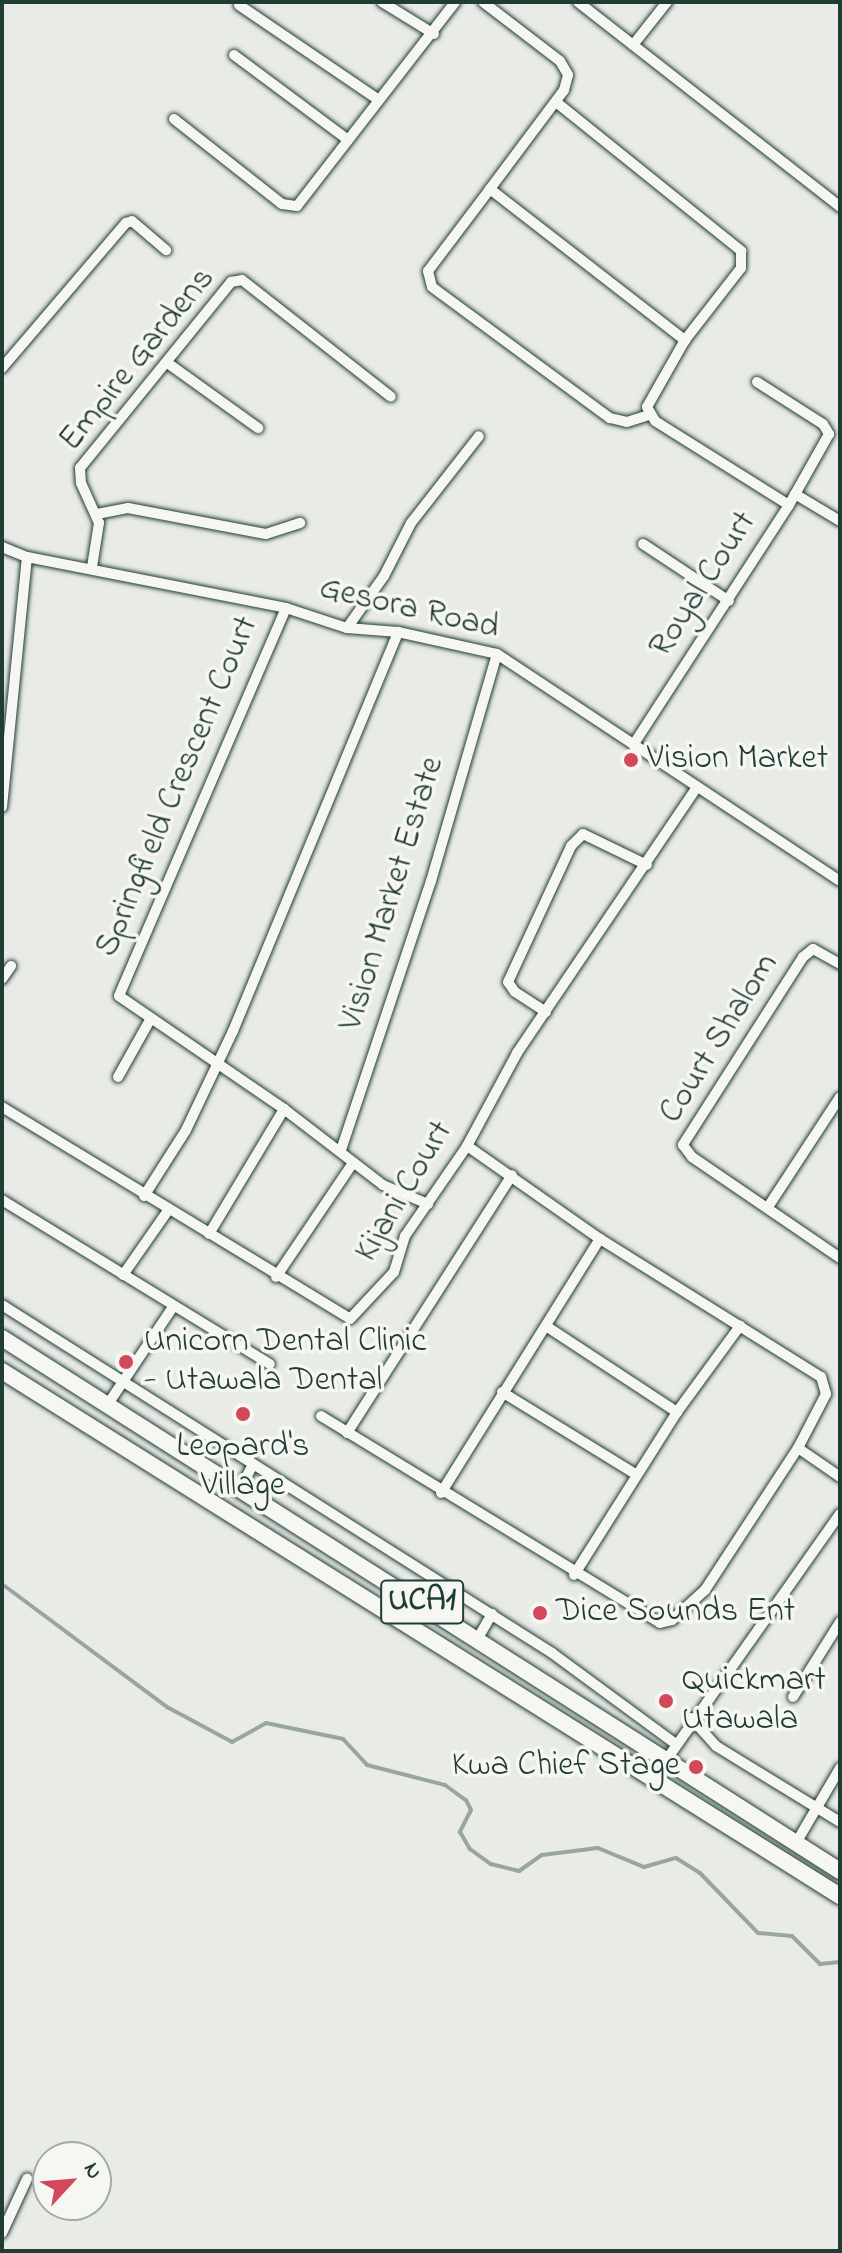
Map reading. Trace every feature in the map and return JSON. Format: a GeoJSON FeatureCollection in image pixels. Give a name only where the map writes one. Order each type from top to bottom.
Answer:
{"type":"FeatureCollection","features":[{"type":"Feature","properties":{"kind":"main road","name":"UCA1"},"geometry":{"type":"LineString","coordinates":[[2,1338],[313,1532],[840,1871]]}},
{"type":"Feature","properties":{"kind":"main road","name":"UCA1"},"geometry":{"type":"LineString","coordinates":[[2,1371],[840,1896]]}},
{"type":"Feature","properties":{"kind":"main road"},"geometry":{"type":"LineString","coordinates":[[299,1557],[313,1532]]}},
{"type":"Feature","properties":{"kind":"street"},"geometry":{"type":"LineString","coordinates":[[382,2],[434,34]]}},
{"type":"Feature","properties":{"kind":"street"},"geometry":{"type":"LineString","coordinates":[[174,119],[290,208],[303,201],[379,100],[434,34],[455,2]]}},
{"type":"Feature","properties":{"kind":"street"},"geometry":{"type":"LineString","coordinates":[[483,2],[565,67],[564,90],[428,271],[432,287],[610,418],[627,422],[649,415],[648,398],[685,340],[741,268],[741,251],[556,102]]}},
{"type":"Feature","properties":{"kind":"street"},"geometry":{"type":"LineString","coordinates":[[578,2],[840,207]]}},
{"type":"Feature","properties":{"kind":"street"},"geometry":{"type":"LineString","coordinates":[[633,45],[667,2]]}},
{"type":"Feature","properties":{"kind":"street"},"geometry":{"type":"LineString","coordinates":[[239,5],[379,100]]}},
{"type":"Feature","properties":{"kind":"street"},"geometry":{"type":"LineString","coordinates":[[234,55],[348,140]]}},
{"type":"Feature","properties":{"kind":"street"},"geometry":{"type":"LineString","coordinates":[[490,189],[685,340]]}},
{"type":"Feature","properties":{"kind":"street"},"geometry":{"type":"LineString","coordinates":[[2,368],[126,223],[132,221],[166,250]]}},
{"type":"Feature","properties":{"kind":"street","name":"Empire Gardens"},"geometry":{"type":"LineString","coordinates":[[92,567],[97,514],[81,483],[80,468],[238,279],[391,397]]}},
{"type":"Feature","properties":{"kind":"street"},"geometry":{"type":"LineString","coordinates":[[169,364],[258,428]]}},
{"type":"Feature","properties":{"kind":"street"},"geometry":{"type":"LineString","coordinates":[[757,382],[823,424],[829,434],[789,505]]}},
{"type":"Feature","properties":{"kind":"street","name":"Royal Court"},"geometry":{"type":"LineString","coordinates":[[633,745],[789,505],[649,415]]}},
{"type":"Feature","properties":{"kind":"street"},"geometry":{"type":"LineString","coordinates":[[347,628],[384,576],[411,523],[479,436]]}},
{"type":"Feature","properties":{"kind":"street"},"geometry":{"type":"LineString","coordinates":[[795,494],[840,521]]}},
{"type":"Feature","properties":{"kind":"street"},"geometry":{"type":"LineString","coordinates":[[97,514],[128,508],[266,534],[300,523]]}},
{"type":"Feature","properties":{"kind":"street"},"geometry":{"type":"LineString","coordinates":[[643,544],[729,601]]}},
{"type":"Feature","properties":{"kind":"street","name":"Gesora Road"},"geometry":{"type":"LineString","coordinates":[[2,547],[27,557],[92,567],[286,608],[347,628],[398,632],[497,654],[840,881]]}},
{"type":"Feature","properties":{"kind":"street"},"geometry":{"type":"LineString","coordinates":[[2,807],[27,557]]}},
{"type":"Feature","properties":{"kind":"street","name":"Springfield Crescent Court"},"geometry":{"type":"LineString","coordinates":[[286,608],[119,992],[122,1000],[284,1109],[383,1185],[428,1204]]}},
{"type":"Feature","properties":{"kind":"street"},"geometry":{"type":"LineString","coordinates":[[144,1196],[186,1130],[398,632]]}},
{"type":"Feature","properties":{"kind":"street","name":"Vision Market Estate"},"geometry":{"type":"LineString","coordinates":[[341,1150],[431,881],[497,654]]}},
{"type":"Feature","properties":{"kind":"street","name":"Kijani Court"},"geometry":{"type":"LineString","coordinates":[[2,1107],[276,1277],[350,1319],[394,1272],[405,1236],[467,1146],[546,1012],[697,787]]}},
{"type":"Feature","properties":{"kind":"street"},"geometry":{"type":"LineString","coordinates":[[546,1012],[515,992],[508,982],[571,846],[583,834],[647,865]]}},
{"type":"Feature","properties":{"kind":"street","name":"Court Shalom"},"geometry":{"type":"LineString","coordinates":[[840,964],[813,949],[803,957],[685,1137],[683,1145],[692,1157],[840,1258]]}},
{"type":"Feature","properties":{"kind":"street"},"geometry":{"type":"LineString","coordinates":[[2,979],[11,966]]}},
{"type":"Feature","properties":{"kind":"street"},"geometry":{"type":"LineString","coordinates":[[118,1077],[150,1020]]}},
{"type":"Feature","properties":{"kind":"street"},"geometry":{"type":"LineString","coordinates":[[768,1207],[840,1097]]}},
{"type":"Feature","properties":{"kind":"street"},"geometry":{"type":"LineString","coordinates":[[209,1234],[284,1109]]}},
{"type":"Feature","properties":{"kind":"street"},"geometry":{"type":"LineString","coordinates":[[321,1416],[441,1493],[653,1621],[672,1620],[705,1590],[798,1448],[826,1394],[825,1381],[600,1239],[467,1146]]}},
{"type":"Feature","properties":{"kind":"street"},"geometry":{"type":"LineString","coordinates":[[276,1277],[353,1163]]}},
{"type":"Feature","properties":{"kind":"street"},"geometry":{"type":"LineString","coordinates":[[347,1433],[512,1175]]}},
{"type":"Feature","properties":{"kind":"street"},"geometry":{"type":"LineString","coordinates":[[2,1200],[270,1364]]}},
{"type":"Feature","properties":{"kind":"street"},"geometry":{"type":"LineString","coordinates":[[123,1275],[169,1209]]}},
{"type":"Feature","properties":{"kind":"street"},"geometry":{"type":"LineString","coordinates":[[441,1493],[600,1239]]}},
{"type":"Feature","properties":{"kind":"street"},"geometry":{"type":"LineString","coordinates":[[2,1305],[492,1614],[676,1744]]}},
{"type":"Feature","properties":{"kind":"street"},"geometry":{"type":"LineString","coordinates":[[108,1404],[173,1307]]}},
{"type":"Feature","properties":{"kind":"street"},"geometry":{"type":"LineString","coordinates":[[546,1326],[677,1412]]}},
{"type":"Feature","properties":{"kind":"street"},"geometry":{"type":"LineString","coordinates":[[574,1575],[677,1412],[740,1326]]}},
{"type":"Feature","properties":{"kind":"street"},"geometry":{"type":"LineString","coordinates":[[502,1392],[637,1475]]}},
{"type":"Feature","properties":{"kind":"street"},"geometry":{"type":"LineString","coordinates":[[798,1448],[840,1477]]}},
{"type":"Feature","properties":{"kind":"street"},"geometry":{"type":"LineString","coordinates":[[241,1487],[253,1464]]}},
{"type":"Feature","properties":{"kind":"street"},"geometry":{"type":"LineString","coordinates":[[667,1759],[691,1718],[840,1514]]}},
{"type":"Feature","properties":{"kind":"street"},"geometry":{"type":"LineString","coordinates":[[478,1638],[492,1614]]}},
{"type":"Feature","properties":{"kind":"street"},"geometry":{"type":"LineString","coordinates":[[793,1697],[840,1622]]}},
{"type":"Feature","properties":{"kind":"street"},"geometry":{"type":"LineString","coordinates":[[691,1718],[716,1746],[840,1822]]}},
{"type":"Feature","properties":{"kind":"street"},"geometry":{"type":"LineString","coordinates":[[796,1843],[815,1805],[840,1768]]}},
{"type":"Feature","properties":{"kind":"street"},"geometry":{"type":"LineString","coordinates":[[2,2233],[27,2179]]}},
{"type":"Feature","properties":{"kind":"waterway"},"geometry":{"type":"LineString","coordinates":[[2,1584],[167,1707],[232,1742],[266,1723],[343,1739],[367,1765],[445,1785],[466,1800],[471,1810],[460,1832],[470,1849],[491,1864],[519,1871],[542,1855],[598,1848],[644,1867],[676,1858],[700,1873],[758,1933],[792,1936],[820,1964],[840,1962]]}},
{"type":"Feature","properties":{"kind":"place","name":"Vision Market"},"geometry":{"type":"Point","coordinates":[631,760]}},
{"type":"Feature","properties":{"kind":"place","name":"Unicorn Dental Clinic - Utawala Dental"},"geometry":{"type":"Point","coordinates":[126,1362]}},
{"type":"Feature","properties":{"kind":"place","name":"Leopard's Village"},"geometry":{"type":"Point","coordinates":[243,1414]}},
{"type":"Feature","properties":{"kind":"place","name":"Dice Sounds Ent"},"geometry":{"type":"Point","coordinates":[540,1613]}},
{"type":"Feature","properties":{"kind":"place","name":"Quickmart Utawala"},"geometry":{"type":"Point","coordinates":[666,1701]}},
{"type":"Feature","properties":{"kind":"place","name":"Kwa Chief Stage"},"geometry":{"type":"Point","coordinates":[696,1767]}}]}
